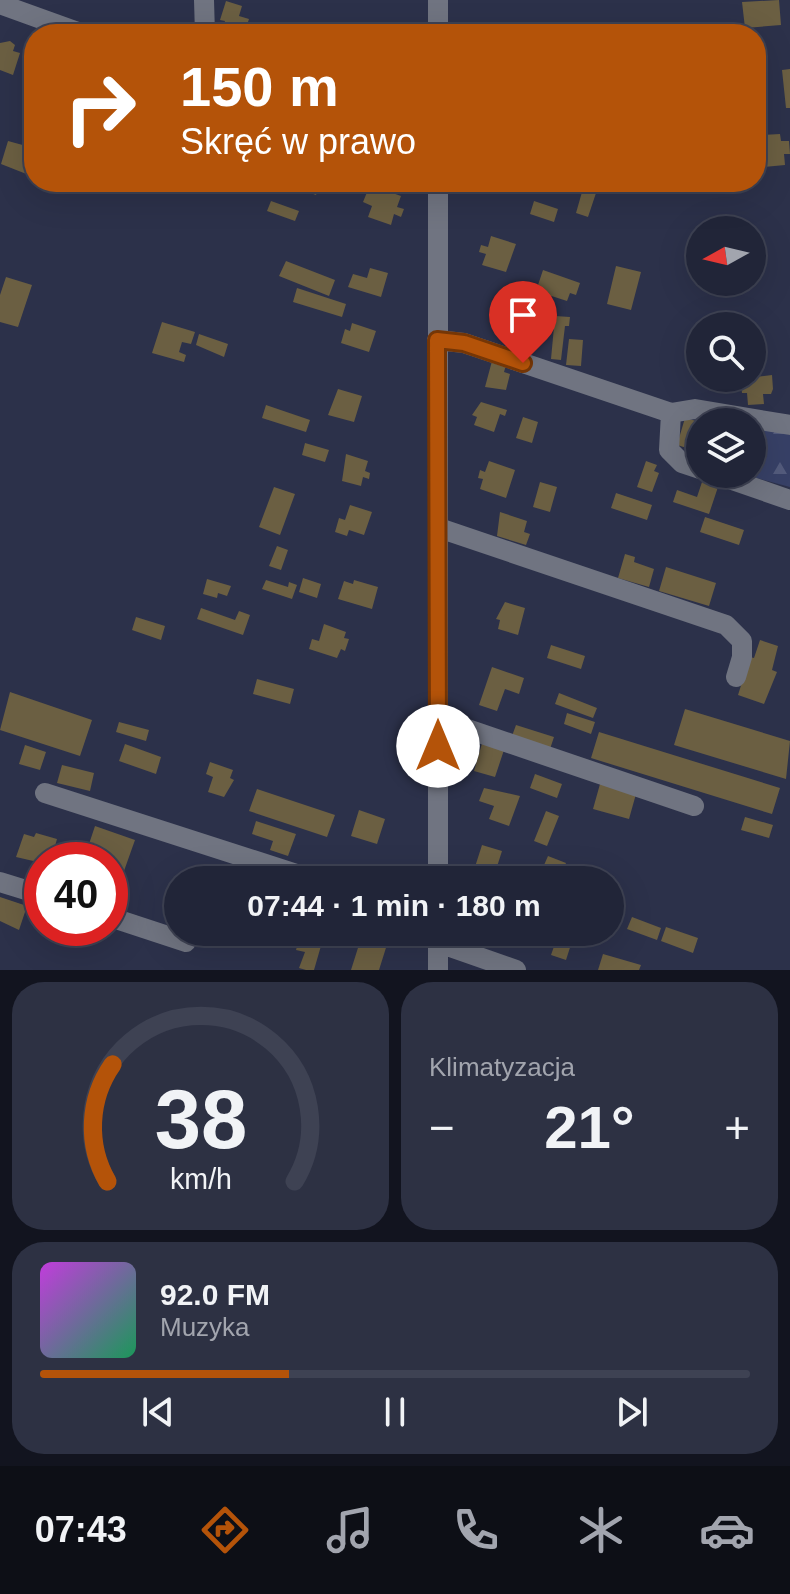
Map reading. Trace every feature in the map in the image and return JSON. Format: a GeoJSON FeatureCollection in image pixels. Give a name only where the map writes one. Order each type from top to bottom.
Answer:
{"type":"FeatureCollection","features":[{"type":"Feature","properties":{"kind":"street"},"geometry":{"type":"LineString","coordinates":[[204,0],[205,24]]}},
{"type":"Feature","properties":{"kind":"street"},"geometry":{"type":"LineString","coordinates":[[438,0],[438,24]]}},
{"type":"Feature","properties":{"kind":"street"},"geometry":{"type":"LineString","coordinates":[[0,4],[55,24]]}},
{"type":"Feature","properties":{"kind":"street"},"geometry":{"type":"LineString","coordinates":[[438,192],[438,866]]}},
{"type":"Feature","properties":{"kind":"street"},"geometry":{"type":"LineString","coordinates":[[437,340],[464,343],[671,413],[695,409],[790,425]]}},
{"type":"Feature","properties":{"kind":"street"},"geometry":{"type":"LineString","coordinates":[[671,413],[669,450],[686,464]]}},
{"type":"Feature","properties":{"kind":"street"},"geometry":{"type":"LineString","coordinates":[[755,488],[790,500]]}},
{"type":"Feature","properties":{"kind":"street"},"geometry":{"type":"LineString","coordinates":[[439,528],[726,625],[742,641],[742,657],[736,677]]}},
{"type":"Feature","properties":{"kind":"street"},"geometry":{"type":"LineString","coordinates":[[438,719],[694,806]]}},
{"type":"Feature","properties":{"kind":"street"},"geometry":{"type":"LineString","coordinates":[[45,793],[272,866]]}},
{"type":"Feature","properties":{"kind":"street"},"geometry":{"type":"LineString","coordinates":[[0,882],[24,889]]}},
{"type":"Feature","properties":{"kind":"street"},"geometry":{"type":"LineString","coordinates":[[128,923],[164,935]]}},
{"type":"Feature","properties":{"kind":"street"},"geometry":{"type":"LineString","coordinates":[[438,946],[438,970]]}},
{"type":"Feature","properties":{"kind":"street"},"geometry":{"type":"LineString","coordinates":[[458,946],[516,970]]}},
{"type":"Feature","properties":{"kind":"green space"},"geometry":{"type":"Polygon","coordinates":[[[766,429],[790,435],[790,487],[766,481],[766,429]]]}},
{"type":"Feature","properties":{"kind":"building"},"geometry":{"type":"Polygon","coordinates":[[[779,0],[781,25],[745,24],[742,2],[779,0]]]}},
{"type":"Feature","properties":{"kind":"building"},"geometry":{"type":"Polygon","coordinates":[[[226,1],[242,6],[239,16],[249,19],[247,24],[224,24],[225,21],[220,20],[226,1]]]}},
{"type":"Feature","properties":{"kind":"building"},"geometry":{"type":"Polygon","coordinates":[[[10,41],[15,45],[13,51],[20,53],[13,75],[0,70],[0,43],[10,41]]]}},
{"type":"Feature","properties":{"kind":"building"},"geometry":{"type":"Polygon","coordinates":[[[790,69],[790,108],[786,108],[782,70],[790,69]]]}},
{"type":"Feature","properties":{"kind":"building"},"geometry":{"type":"Polygon","coordinates":[[[780,134],[781,141],[789,141],[790,154],[784,154],[785,165],[766,167],[766,135],[780,134]]]}},
{"type":"Feature","properties":{"kind":"building"},"geometry":{"type":"Polygon","coordinates":[[[8,141],[24,145],[24,173],[1,164],[8,141]]]}},
{"type":"Feature","properties":{"kind":"building"},"geometry":{"type":"Polygon","coordinates":[[[367,192],[390,192],[401,196],[397,207],[404,209],[401,217],[394,214],[391,225],[368,217],[372,206],[363,202],[367,192]]]}},
{"type":"Feature","properties":{"kind":"building"},"geometry":{"type":"Polygon","coordinates":[[[582,192],[596,192],[588,217],[576,213],[582,192]]]}},
{"type":"Feature","properties":{"kind":"building"},"geometry":{"type":"Polygon","coordinates":[[[271,201],[299,211],[295,221],[267,211],[271,201]]]}},
{"type":"Feature","properties":{"kind":"building"},"geometry":{"type":"Polygon","coordinates":[[[534,201],[558,209],[554,222],[530,214],[534,201]]]}},
{"type":"Feature","properties":{"kind":"building"},"geometry":{"type":"Polygon","coordinates":[[[491,236],[516,244],[506,272],[482,265],[486,254],[479,252],[481,245],[488,247],[491,236]]]}},
{"type":"Feature","properties":{"kind":"building"},"geometry":{"type":"Polygon","coordinates":[[[286,261],[335,280],[329,296],[279,276],[286,261]]]}},
{"type":"Feature","properties":{"kind":"building"},"geometry":{"type":"Polygon","coordinates":[[[616,266],[641,272],[631,310],[607,304],[616,266]]]}},
{"type":"Feature","properties":{"kind":"building"},"geometry":{"type":"Polygon","coordinates":[[[370,268],[388,273],[381,297],[348,287],[353,274],[367,278],[370,268]]]}},
{"type":"Feature","properties":{"kind":"building"},"geometry":{"type":"Polygon","coordinates":[[[543,270],[580,283],[576,295],[570,293],[567,301],[536,291],[543,270]]]}},
{"type":"Feature","properties":{"kind":"building"},"geometry":{"type":"Polygon","coordinates":[[[6,277],[32,285],[18,327],[0,322],[0,295],[6,277]]]}},
{"type":"Feature","properties":{"kind":"building"},"geometry":{"type":"Polygon","coordinates":[[[297,288],[346,304],[342,317],[293,302],[297,288]]]}},
{"type":"Feature","properties":{"kind":"building"},"geometry":{"type":"Polygon","coordinates":[[[521,310],[526,311],[524,338],[500,336],[501,329],[495,328],[496,317],[502,318],[502,313],[521,314],[521,310]]]}},
{"type":"Feature","properties":{"kind":"building"},"geometry":{"type":"Polygon","coordinates":[[[555,316],[570,317],[569,326],[565,326],[561,360],[551,359],[555,316]]]}},
{"type":"Feature","properties":{"kind":"building"},"geometry":{"type":"Polygon","coordinates":[[[162,322],[195,332],[191,344],[182,342],[179,352],[186,355],[184,362],[152,353],[162,322]]]}},
{"type":"Feature","properties":{"kind":"building"},"geometry":{"type":"Polygon","coordinates":[[[352,323],[376,331],[369,352],[341,343],[345,329],[350,331],[352,323]]]}},
{"type":"Feature","properties":{"kind":"building"},"geometry":{"type":"Polygon","coordinates":[[[199,334],[228,344],[224,357],[196,345],[199,334]]]}},
{"type":"Feature","properties":{"kind":"building"},"geometry":{"type":"Polygon","coordinates":[[[569,339],[583,340],[581,366],[566,365],[569,339]]]}},
{"type":"Feature","properties":{"kind":"building"},"geometry":{"type":"Polygon","coordinates":[[[492,361],[506,365],[504,372],[510,374],[506,390],[485,387],[492,361]]]}},
{"type":"Feature","properties":{"kind":"building"},"geometry":{"type":"Polygon","coordinates":[[[772,375],[771,394],[763,394],[764,404],[748,405],[747,393],[742,392],[766,392],[766,376],[772,375]]]}},
{"type":"Feature","properties":{"kind":"building"},"geometry":{"type":"Polygon","coordinates":[[[338,389],[362,396],[354,422],[328,415],[338,389]]]}},
{"type":"Feature","properties":{"kind":"building"},"geometry":{"type":"Polygon","coordinates":[[[481,402],[507,410],[505,416],[500,414],[494,432],[474,425],[477,417],[472,415],[481,402]]]}},
{"type":"Feature","properties":{"kind":"building"},"geometry":{"type":"Polygon","coordinates":[[[266,405],[310,420],[306,432],[262,418],[266,405]]]}},
{"type":"Feature","properties":{"kind":"building"},"geometry":{"type":"Polygon","coordinates":[[[523,417],[538,422],[532,443],[516,438],[523,417]]]}},
{"type":"Feature","properties":{"kind":"building"},"geometry":{"type":"Polygon","coordinates":[[[685,418],[686,418],[686,448],[677,445],[685,418]]]}},
{"type":"Feature","properties":{"kind":"building"},"geometry":{"type":"Polygon","coordinates":[[[305,443],[329,450],[325,462],[302,455],[305,443]]]}},
{"type":"Feature","properties":{"kind":"building"},"geometry":{"type":"Polygon","coordinates":[[[346,454],[368,461],[365,471],[370,473],[369,479],[363,477],[361,486],[342,481],[346,454]]]}},
{"type":"Feature","properties":{"kind":"building"},"geometry":{"type":"Polygon","coordinates":[[[489,461],[515,470],[506,498],[480,489],[483,479],[478,478],[480,470],[485,472],[489,461]]]}},
{"type":"Feature","properties":{"kind":"building"},"geometry":{"type":"Polygon","coordinates":[[[646,461],[657,465],[654,471],[659,473],[652,492],[637,487],[646,461]]]}},
{"type":"Feature","properties":{"kind":"building"},"geometry":{"type":"Polygon","coordinates":[[[540,482],[557,487],[550,512],[533,507],[540,482]]]}},
{"type":"Feature","properties":{"kind":"building"},"geometry":{"type":"Polygon","coordinates":[[[274,487],[295,494],[280,535],[259,527],[274,487]]]}},
{"type":"Feature","properties":{"kind":"building"},"geometry":{"type":"Polygon","coordinates":[[[700,488],[718,488],[709,514],[673,502],[677,490],[697,497],[700,488]]]}},
{"type":"Feature","properties":{"kind":"building"},"geometry":{"type":"Polygon","coordinates":[[[616,493],[652,505],[647,520],[611,508],[616,493]]]}},
{"type":"Feature","properties":{"kind":"building"},"geometry":{"type":"Polygon","coordinates":[[[350,505],[372,512],[364,535],[349,530],[347,536],[335,532],[339,518],[345,520],[350,505]]]}},
{"type":"Feature","properties":{"kind":"building"},"geometry":{"type":"Polygon","coordinates":[[[500,512],[527,521],[524,532],[530,534],[526,545],[497,536],[500,512]]]}},
{"type":"Feature","properties":{"kind":"building"},"geometry":{"type":"Polygon","coordinates":[[[705,517],[744,530],[739,545],[700,532],[705,517]]]}},
{"type":"Feature","properties":{"kind":"building"},"geometry":{"type":"Polygon","coordinates":[[[277,546],[288,550],[281,570],[269,566],[277,546]]]}},
{"type":"Feature","properties":{"kind":"building"},"geometry":{"type":"Polygon","coordinates":[[[625,554],[635,557],[634,562],[654,569],[649,587],[618,578],[625,554]]]}},
{"type":"Feature","properties":{"kind":"building"},"geometry":{"type":"Polygon","coordinates":[[[666,567],[716,583],[709,606],[659,591],[666,567]]]}},
{"type":"Feature","properties":{"kind":"building"},"geometry":{"type":"Polygon","coordinates":[[[303,578],[321,584],[317,598],[299,592],[303,578]]]}},
{"type":"Feature","properties":{"kind":"building"},"geometry":{"type":"Polygon","coordinates":[[[207,579],[231,586],[227,596],[218,593],[217,598],[203,594],[207,579]]]}},
{"type":"Feature","properties":{"kind":"building"},"geometry":{"type":"Polygon","coordinates":[[[266,580],[288,587],[289,582],[297,585],[292,599],[262,589],[266,580]]]}},
{"type":"Feature","properties":{"kind":"building"},"geometry":{"type":"Polygon","coordinates":[[[354,580],[378,587],[372,609],[338,599],[344,581],[353,584],[354,580]]]}},
{"type":"Feature","properties":{"kind":"building"},"geometry":{"type":"Polygon","coordinates":[[[505,602],[525,608],[518,635],[498,629],[500,620],[496,619],[505,602]]]}},
{"type":"Feature","properties":{"kind":"building"},"geometry":{"type":"Polygon","coordinates":[[[201,608],[235,620],[239,611],[250,615],[243,635],[197,619],[201,608]]]}},
{"type":"Feature","properties":{"kind":"building"},"geometry":{"type":"Polygon","coordinates":[[[136,617],[165,626],[161,640],[132,630],[136,617]]]}},
{"type":"Feature","properties":{"kind":"building"},"geometry":{"type":"Polygon","coordinates":[[[324,624],[346,632],[344,638],[349,639],[345,651],[341,649],[337,658],[309,649],[312,639],[319,641],[324,624]]]}},
{"type":"Feature","properties":{"kind":"building"},"geometry":{"type":"Polygon","coordinates":[[[760,640],[778,646],[772,670],[777,672],[764,704],[738,695],[750,657],[754,658],[760,640]]]}},
{"type":"Feature","properties":{"kind":"building"},"geometry":{"type":"Polygon","coordinates":[[[551,645],[585,656],[581,669],[547,658],[551,645]]]}},
{"type":"Feature","properties":{"kind":"building"},"geometry":{"type":"Polygon","coordinates":[[[492,667],[524,678],[519,694],[505,689],[497,711],[479,705],[492,667]]]}},
{"type":"Feature","properties":{"kind":"building"},"geometry":{"type":"Polygon","coordinates":[[[257,679],[294,689],[290,704],[253,694],[257,679]]]}},
{"type":"Feature","properties":{"kind":"building"},"geometry":{"type":"Polygon","coordinates":[[[10,692],[92,720],[80,756],[0,730],[10,692]]]}},
{"type":"Feature","properties":{"kind":"building"},"geometry":{"type":"Polygon","coordinates":[[[559,693],[597,708],[593,718],[555,704],[559,693]]]}},
{"type":"Feature","properties":{"kind":"building"},"geometry":{"type":"Polygon","coordinates":[[[685,709],[790,741],[786,779],[674,745],[685,709]]]}},
{"type":"Feature","properties":{"kind":"building"},"geometry":{"type":"Polygon","coordinates":[[[567,713],[595,722],[591,734],[564,724],[567,713]]]}},
{"type":"Feature","properties":{"kind":"building"},"geometry":{"type":"Polygon","coordinates":[[[119,722],[149,730],[146,741],[116,732],[119,722]]]}},
{"type":"Feature","properties":{"kind":"building"},"geometry":{"type":"Polygon","coordinates":[[[516,725],[554,737],[550,749],[512,736],[516,725]]]}},
{"type":"Feature","properties":{"kind":"building"},"geometry":{"type":"Polygon","coordinates":[[[599,732],[780,788],[772,814],[591,758],[599,732]]]}},
{"type":"Feature","properties":{"kind":"building"},"geometry":{"type":"Polygon","coordinates":[[[483,740],[505,747],[495,777],[474,771],[483,740]]]}},
{"type":"Feature","properties":{"kind":"building"},"geometry":{"type":"Polygon","coordinates":[[[125,744],[161,757],[156,774],[119,761],[125,744]]]}},
{"type":"Feature","properties":{"kind":"building"},"geometry":{"type":"Polygon","coordinates":[[[25,745],[46,752],[40,770],[19,764],[25,745]]]}},
{"type":"Feature","properties":{"kind":"building"},"geometry":{"type":"Polygon","coordinates":[[[210,762],[233,770],[230,778],[234,780],[224,797],[208,792],[213,777],[206,774],[210,762]]]}},
{"type":"Feature","properties":{"kind":"building"},"geometry":{"type":"Polygon","coordinates":[[[62,765],[94,773],[90,791],[57,783],[62,765]]]}},
{"type":"Feature","properties":{"kind":"building"},"geometry":{"type":"Polygon","coordinates":[[[535,774],[562,784],[557,798],[530,788],[535,774]]]}},
{"type":"Feature","properties":{"kind":"building"},"geometry":{"type":"Polygon","coordinates":[[[600,784],[636,794],[629,819],[593,809],[600,784]]]}},
{"type":"Feature","properties":{"kind":"building"},"geometry":{"type":"Polygon","coordinates":[[[484,788],[520,796],[509,826],[489,819],[494,806],[479,801],[484,788]]]}},
{"type":"Feature","properties":{"kind":"building"},"geometry":{"type":"Polygon","coordinates":[[[257,789],[335,815],[327,837],[249,811],[257,789]]]}},
{"type":"Feature","properties":{"kind":"building"},"geometry":{"type":"Polygon","coordinates":[[[359,810],[385,819],[377,844],[351,836],[359,810]]]}},
{"type":"Feature","properties":{"kind":"building"},"geometry":{"type":"Polygon","coordinates":[[[546,811],[559,816],[547,846],[534,841],[546,811]]]}},
{"type":"Feature","properties":{"kind":"building"},"geometry":{"type":"Polygon","coordinates":[[[745,817],[773,825],[769,838],[741,830],[745,817]]]}},
{"type":"Feature","properties":{"kind":"building"},"geometry":{"type":"Polygon","coordinates":[[[256,821],[296,834],[288,856],[270,850],[273,841],[252,834],[256,821]]]}},
{"type":"Feature","properties":{"kind":"building"},"geometry":{"type":"Polygon","coordinates":[[[95,826],[135,840],[128,860],[128,842],[90,842],[95,826]]]}},
{"type":"Feature","properties":{"kind":"building"},"geometry":{"type":"Polygon","coordinates":[[[36,833],[57,839],[56,842],[24,842],[24,859],[16,857],[24,834],[34,837],[36,833]]]}},
{"type":"Feature","properties":{"kind":"building"},"geometry":{"type":"Polygon","coordinates":[[[482,845],[502,851],[497,866],[475,866],[482,845]]]}},
{"type":"Feature","properties":{"kind":"building"},"geometry":{"type":"Polygon","coordinates":[[[548,856],[566,863],[565,866],[544,866],[548,856]]]}},
{"type":"Feature","properties":{"kind":"building"},"geometry":{"type":"Polygon","coordinates":[[[0,897],[24,905],[19,930],[0,921],[0,897]]]}},
{"type":"Feature","properties":{"kind":"building"},"geometry":{"type":"Polygon","coordinates":[[[632,917],[661,928],[657,940],[627,929],[632,917]]]}},
{"type":"Feature","properties":{"kind":"building"},"geometry":{"type":"Polygon","coordinates":[[[666,927],[698,938],[693,953],[661,941],[666,927]]]}},
{"type":"Feature","properties":{"kind":"building"},"geometry":{"type":"Polygon","coordinates":[[[297,946],[321,946],[314,970],[299,968],[305,952],[296,950],[297,946]]]}},
{"type":"Feature","properties":{"kind":"building"},"geometry":{"type":"Polygon","coordinates":[[[359,946],[387,946],[379,970],[351,970],[359,946]]]}},
{"type":"Feature","properties":{"kind":"building"},"geometry":{"type":"Polygon","coordinates":[[[554,946],[570,946],[566,960],[551,955],[554,946]]]}},
{"type":"Feature","properties":{"kind":"building"},"geometry":{"type":"Polygon","coordinates":[[[603,954],[641,965],[639,970],[598,970],[603,954]]]}},
{"type":"Feature","properties":{"kind":"route"},"geometry":{"type":"LineString","coordinates":[[438,746],[437,340],[464,343],[523,363]]}}]}
